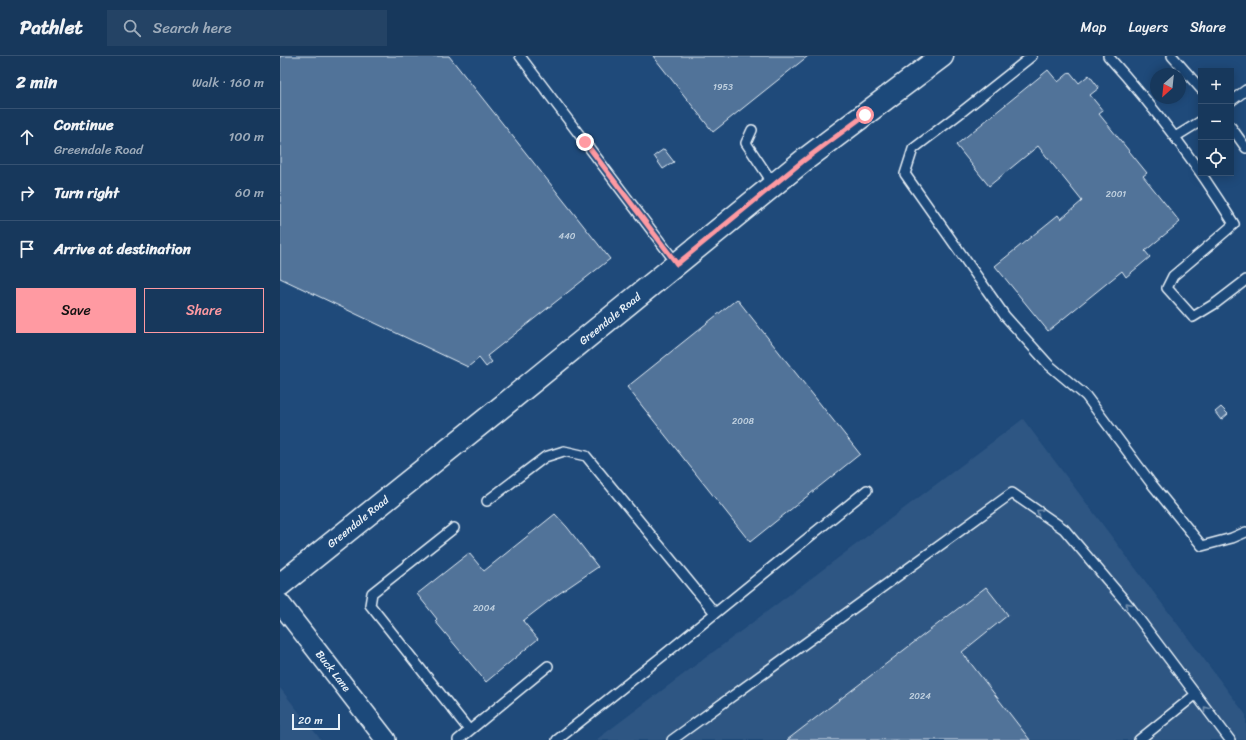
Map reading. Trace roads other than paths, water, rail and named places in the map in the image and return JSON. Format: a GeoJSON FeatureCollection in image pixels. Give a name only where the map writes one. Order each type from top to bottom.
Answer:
{"type":"FeatureCollection","features":[{"type":"Feature","properties":{"kind":"street","name":"Greendale Road"},"geometry":{"type":"LineString","coordinates":[[280,585],[803,161],[942,56]]}},
{"type":"Feature","properties":{"kind":"street","name":"Buck Lane"},"geometry":{"type":"LineString","coordinates":[[280,603],[386,740]]}},
{"type":"Feature","properties":{"kind":"lane"},"geometry":{"type":"LineString","coordinates":[[520,56],[677,264]]}},
{"type":"Feature","properties":{"kind":"lane"},"geometry":{"type":"LineString","coordinates":[[1032,56],[960,114],[913,149],[905,174],[1005,316],[1049,365],[1086,396],[1151,483],[1202,546],[1232,538],[1246,532]]}},
{"type":"Feature","properties":{"kind":"lane"},"geometry":{"type":"LineString","coordinates":[[1108,56],[1174,137],[1212,189],[1234,224],[1173,276],[1168,288],[1193,317],[1216,303],[1246,280]]}},
{"type":"Feature","properties":{"kind":"lane"},"geometry":{"type":"LineString","coordinates":[[1172,56],[1198,86]]}},
{"type":"Feature","properties":{"kind":"lane"},"geometry":{"type":"LineString","coordinates":[[1234,99],[1246,90]]}},
{"type":"Feature","properties":{"kind":"lane"},"geometry":{"type":"LineString","coordinates":[[1174,137],[1198,123]]}},
{"type":"Feature","properties":{"kind":"lane"},"geometry":{"type":"LineString","coordinates":[[752,130],[746,143],[774,185]]}},
{"type":"Feature","properties":{"kind":"lane"},"geometry":{"type":"LineString","coordinates":[[1234,131],[1246,148]]}},
{"type":"Feature","properties":{"kind":"lane"},"geometry":{"type":"LineString","coordinates":[[487,501],[545,457],[564,451],[586,456],[715,613]]}},
{"type":"Feature","properties":{"kind":"lane"},"geometry":{"type":"LineString","coordinates":[[557,740],[867,490]]}},
{"type":"Feature","properties":{"kind":"lane"},"geometry":{"type":"LineString","coordinates":[[672,740],[1012,494],[1064,529],[1130,607],[1230,740]]}},
{"type":"Feature","properties":{"kind":"lane"},"geometry":{"type":"LineString","coordinates":[[454,528],[372,593],[370,605],[469,730]]}},
{"type":"Feature","properties":{"kind":"lane"},"geometry":{"type":"LineString","coordinates":[[458,740],[548,666]]}},
{"type":"Feature","properties":{"kind":"lane"},"geometry":{"type":"LineString","coordinates":[[1139,740],[1195,695]]}}]}
